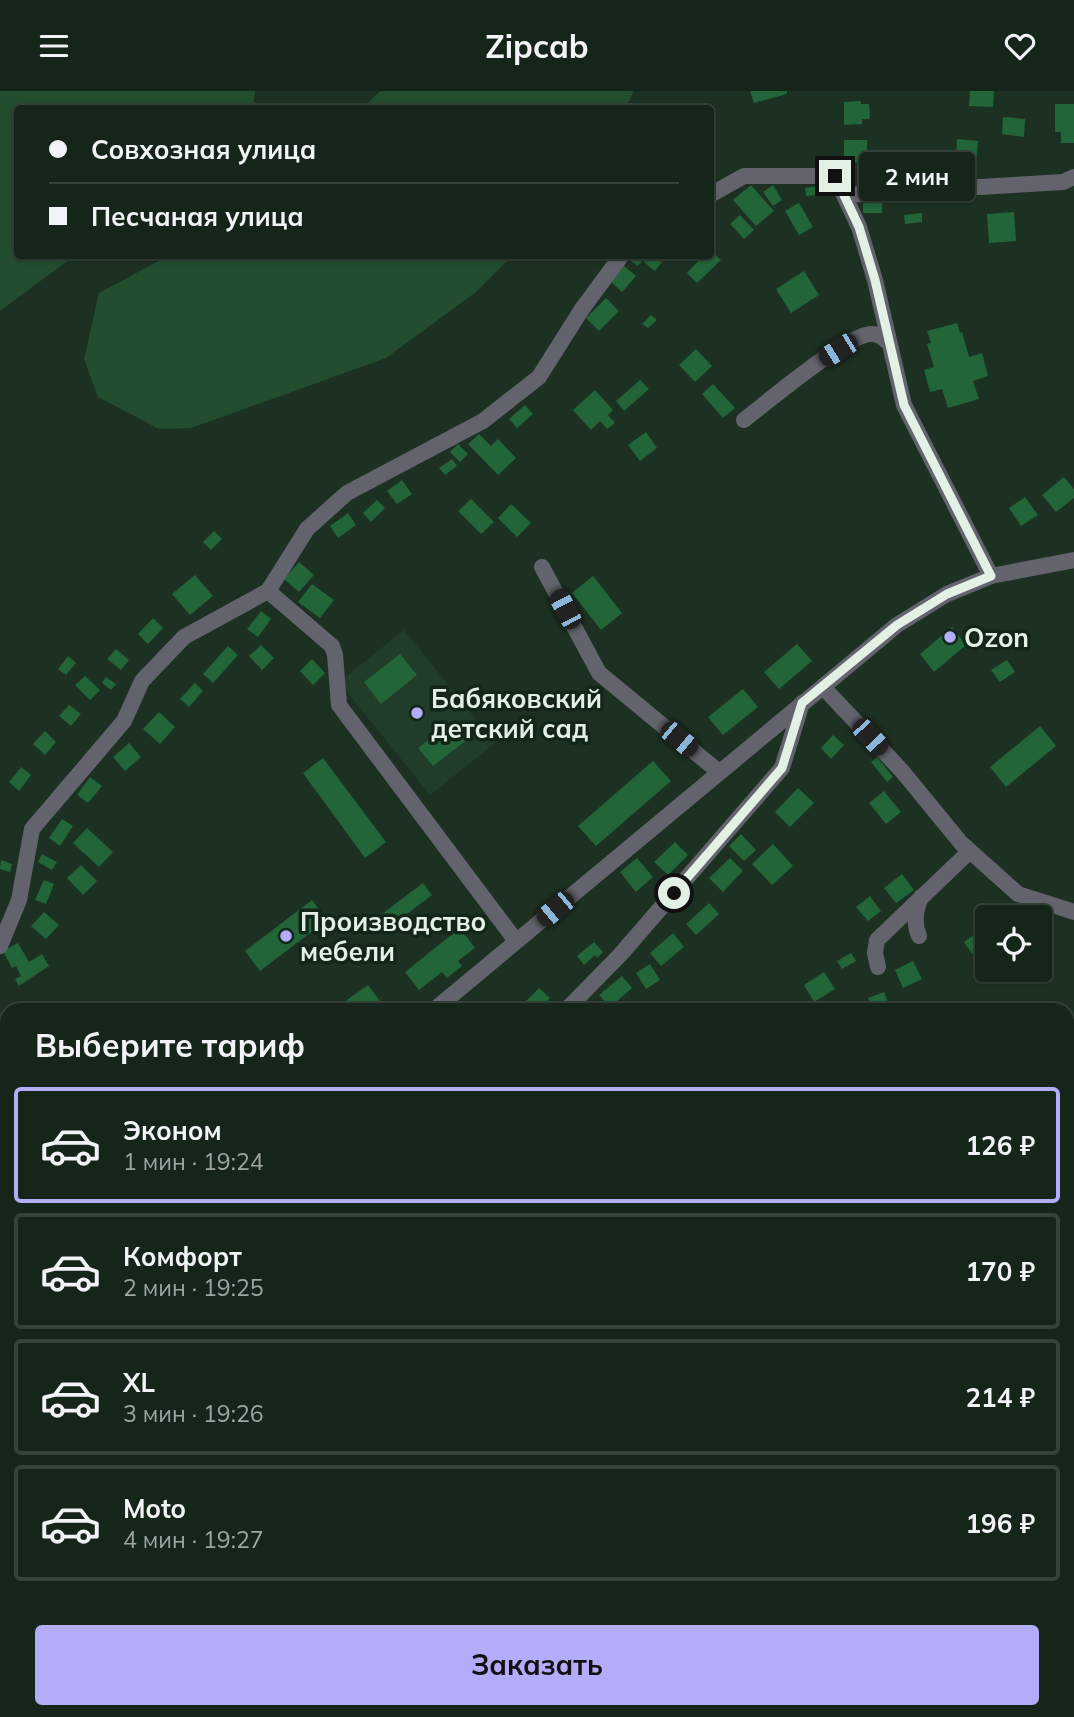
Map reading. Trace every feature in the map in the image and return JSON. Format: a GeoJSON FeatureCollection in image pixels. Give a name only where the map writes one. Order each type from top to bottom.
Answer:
{"type":"FeatureCollection","features":[{"type":"Feature","properties":{"kind":"street"},"geometry":{"type":"LineString","coordinates":[[714,193],[744,176],[835,176],[859,227],[875,280],[904,405],[991,576]]}},
{"type":"Feature","properties":{"kind":"street"},"geometry":{"type":"LineString","coordinates":[[844,195],[1063,182],[1074,177]]}},
{"type":"Feature","properties":{"kind":"street"},"geometry":{"type":"LineString","coordinates":[[0,946],[19,900],[32,829],[124,721],[142,681],[184,637],[268,591],[307,529],[347,493],[483,421],[539,377],[582,309],[619,259]]}},
{"type":"Feature","properties":{"kind":"street"},"geometry":{"type":"LineString","coordinates":[[744,420],[816,363],[860,337],[871,334],[881,336],[890,344]]}},
{"type":"Feature","properties":{"kind":"street"},"geometry":{"type":"LineString","coordinates":[[442,1003],[897,625],[947,594],[991,576],[1074,560]]}},
{"type":"Feature","properties":{"kind":"street"},"geometry":{"type":"LineString","coordinates":[[542,566],[599,673],[719,772]]}},
{"type":"Feature","properties":{"kind":"street"},"geometry":{"type":"LineString","coordinates":[[268,591],[332,646],[339,705],[516,941]]}},
{"type":"Feature","properties":{"kind":"street"},"geometry":{"type":"LineString","coordinates":[[823,687],[902,771],[970,851],[1018,894],[1074,912]]}},
{"type":"Feature","properties":{"kind":"street"},"geometry":{"type":"LineString","coordinates":[[573,1003],[620,955],[782,768],[802,703]]}},
{"type":"Feature","properties":{"kind":"street"},"geometry":{"type":"LineString","coordinates":[[877,967],[877,940],[970,851]]}},
{"type":"Feature","properties":{"kind":"street"},"geometry":{"type":"LineString","coordinates":[[919,936],[916,929],[916,912],[921,897]]}},
{"type":"Feature","properties":{"kind":"shaded area"},"geometry":{"type":"Polygon","coordinates":[[[0,91],[255,91],[253,105],[14,105],[14,259],[70,259],[0,311],[0,91]]]}},
{"type":"Feature","properties":{"kind":"shaded area"},"geometry":{"type":"Polygon","coordinates":[[[380,91],[634,91],[627,105],[366,105],[380,91]]]}},
{"type":"Feature","properties":{"kind":"shaded area"},"geometry":{"type":"Polygon","coordinates":[[[162,259],[509,259],[476,292],[386,358],[191,428],[159,429],[98,397],[84,359],[99,293],[162,259]]]}},
{"type":"Feature","properties":{"kind":"shaded area","name":"Бабяковский детский сад"},"geometry":{"type":"Polygon","coordinates":[[[404,630],[495,743],[430,795],[339,682],[404,630]]]}},
{"type":"Feature","properties":{"kind":"building"},"geometry":{"type":"Polygon","coordinates":[[[750,91],[787,91],[787,94],[754,103],[750,91]]]}},
{"type":"Feature","properties":{"kind":"building"},"geometry":{"type":"Polygon","coordinates":[[[970,91],[994,91],[993,107],[969,106],[970,91]]]}},
{"type":"Feature","properties":{"kind":"building"},"geometry":{"type":"Polygon","coordinates":[[[861,101],[861,104],[869,104],[870,119],[862,119],[862,124],[844,125],[844,102],[861,101]]]}},
{"type":"Feature","properties":{"kind":"building"},"geometry":{"type":"Polygon","coordinates":[[[1055,104],[1074,104],[1074,143],[1061,143],[1061,132],[1055,132],[1055,104]]]}},
{"type":"Feature","properties":{"kind":"building"},"geometry":{"type":"Polygon","coordinates":[[[1003,117],[1025,119],[1024,137],[1002,134],[1003,117]]]}},
{"type":"Feature","properties":{"kind":"building"},"geometry":{"type":"Polygon","coordinates":[[[957,139],[978,141],[976,162],[956,161],[957,139]]]}},
{"type":"Feature","properties":{"kind":"building"},"geometry":{"type":"Polygon","coordinates":[[[844,140],[867,140],[867,162],[844,163],[844,140]]]}},
{"type":"Feature","properties":{"kind":"building"},"geometry":{"type":"Polygon","coordinates":[[[919,168],[920,182],[894,184],[894,170],[919,168]]]}},
{"type":"Feature","properties":{"kind":"building"},"geometry":{"type":"Polygon","coordinates":[[[751,185],[774,211],[756,226],[733,200],[751,185]]]}},
{"type":"Feature","properties":{"kind":"building"},"geometry":{"type":"Polygon","coordinates":[[[773,185],[782,200],[773,206],[763,192],[773,185]]]}},
{"type":"Feature","properties":{"kind":"building"},"geometry":{"type":"Polygon","coordinates":[[[831,185],[834,194],[822,196],[820,187],[831,185]]]}},
{"type":"Feature","properties":{"kind":"building"},"geometry":{"type":"Polygon","coordinates":[[[818,186],[819,195],[806,196],[805,188],[818,186]]]}},
{"type":"Feature","properties":{"kind":"building"},"geometry":{"type":"Polygon","coordinates":[[[799,203],[813,227],[799,235],[785,211],[799,203]]]}},
{"type":"Feature","properties":{"kind":"building"},"geometry":{"type":"Polygon","coordinates":[[[863,203],[882,203],[882,213],[863,213],[863,203]]]}},
{"type":"Feature","properties":{"kind":"building"},"geometry":{"type":"Polygon","coordinates":[[[1014,212],[1016,241],[989,243],[987,214],[1014,212]]]}},
{"type":"Feature","properties":{"kind":"building"},"geometry":{"type":"Polygon","coordinates":[[[922,213],[922,222],[905,224],[904,215],[922,213]]]}},
{"type":"Feature","properties":{"kind":"building"},"geometry":{"type":"Polygon","coordinates":[[[740,215],[754,230],[744,239],[730,224],[740,215]]]}},
{"type":"Feature","properties":{"kind":"building"},"geometry":{"type":"Polygon","coordinates":[[[714,254],[721,260],[697,283],[687,273],[700,259],[714,259],[714,254]]]}},
{"type":"Feature","properties":{"kind":"building"},"geometry":{"type":"Polygon","coordinates":[[[628,259],[642,259],[638,266],[628,259]]]}},
{"type":"Feature","properties":{"kind":"building"},"geometry":{"type":"Polygon","coordinates":[[[647,259],[659,259],[662,262],[655,271],[644,262],[647,259]]]}},
{"type":"Feature","properties":{"kind":"building"},"geometry":{"type":"Polygon","coordinates":[[[624,266],[636,276],[622,292],[611,282],[624,266]]]}},
{"type":"Feature","properties":{"kind":"building"},"geometry":{"type":"Polygon","coordinates":[[[804,271],[819,295],[791,313],[776,289],[804,271]]]}},
{"type":"Feature","properties":{"kind":"building"},"geometry":{"type":"Polygon","coordinates":[[[606,298],[619,311],[599,331],[586,318],[606,298]]]}},
{"type":"Feature","properties":{"kind":"building"},"geometry":{"type":"Polygon","coordinates":[[[651,315],[657,320],[648,328],[642,324],[651,315]]]}},
{"type":"Feature","properties":{"kind":"building"},"geometry":{"type":"Polygon","coordinates":[[[957,323],[969,357],[982,353],[988,376],[973,381],[979,399],[948,408],[942,389],[930,392],[924,370],[934,367],[927,344],[931,343],[927,331],[957,323]]]}},
{"type":"Feature","properties":{"kind":"building"},"geometry":{"type":"Polygon","coordinates":[[[696,349],[712,366],[695,382],[679,365],[696,349]]]}},
{"type":"Feature","properties":{"kind":"building"},"geometry":{"type":"Polygon","coordinates":[[[640,380],[649,389],[624,411],[616,401],[640,380]]]}},
{"type":"Feature","properties":{"kind":"building"},"geometry":{"type":"Polygon","coordinates":[[[713,384],[735,408],[723,418],[702,394],[713,384]]]}},
{"type":"Feature","properties":{"kind":"building"},"geometry":{"type":"Polygon","coordinates":[[[595,390],[613,410],[608,415],[615,423],[607,429],[600,421],[591,430],[573,410],[595,390]]]}},
{"type":"Feature","properties":{"kind":"building"},"geometry":{"type":"Polygon","coordinates":[[[525,405],[533,414],[517,428],[509,419],[525,405]]]}},
{"type":"Feature","properties":{"kind":"building"},"geometry":{"type":"Polygon","coordinates":[[[646,432],[657,448],[640,461],[628,445],[646,432]]]}},
{"type":"Feature","properties":{"kind":"building"},"geometry":{"type":"Polygon","coordinates":[[[479,434],[491,446],[498,439],[516,458],[498,475],[468,444],[479,434]]]}},
{"type":"Feature","properties":{"kind":"building"},"geometry":{"type":"Polygon","coordinates":[[[458,444],[468,454],[460,462],[450,452],[458,444]]]}},
{"type":"Feature","properties":{"kind":"building"},"geometry":{"type":"Polygon","coordinates":[[[452,459],[457,466],[445,475],[439,468],[452,459]]]}},
{"type":"Feature","properties":{"kind":"building"},"geometry":{"type":"Polygon","coordinates":[[[1064,477],[1074,489],[1074,498],[1056,512],[1042,495],[1064,477]]]}},
{"type":"Feature","properties":{"kind":"building"},"geometry":{"type":"Polygon","coordinates":[[[402,480],[412,494],[397,504],[387,491],[402,480]]]}},
{"type":"Feature","properties":{"kind":"building"},"geometry":{"type":"Polygon","coordinates":[[[1025,497],[1038,515],[1021,526],[1009,508],[1025,497]]]}},
{"type":"Feature","properties":{"kind":"building"},"geometry":{"type":"Polygon","coordinates":[[[471,499],[494,522],[481,534],[458,511],[471,499]]]}},
{"type":"Feature","properties":{"kind":"building"},"geometry":{"type":"Polygon","coordinates":[[[377,500],[385,508],[371,522],[363,513],[377,500]]]}},
{"type":"Feature","properties":{"kind":"building"},"geometry":{"type":"Polygon","coordinates":[[[511,504],[531,523],[517,537],[498,518],[511,504]]]}},
{"type":"Feature","properties":{"kind":"building"},"geometry":{"type":"Polygon","coordinates":[[[348,513],[356,525],[338,538],[330,526],[348,513]]]}},
{"type":"Feature","properties":{"kind":"building"},"geometry":{"type":"Polygon","coordinates":[[[214,531],[222,539],[211,550],[203,542],[214,531]]]}},
{"type":"Feature","properties":{"kind":"building"},"geometry":{"type":"Polygon","coordinates":[[[299,562],[314,575],[299,592],[284,579],[299,562]]]}},
{"type":"Feature","properties":{"kind":"building"},"geometry":{"type":"Polygon","coordinates":[[[195,575],[213,596],[190,615],[172,594],[195,575]]]}},
{"type":"Feature","properties":{"kind":"building"},"geometry":{"type":"Polygon","coordinates":[[[593,576],[622,613],[601,630],[572,593],[593,576]]]}},
{"type":"Feature","properties":{"kind":"building"},"geometry":{"type":"Polygon","coordinates":[[[312,584],[334,600],[320,618],[298,602],[312,584]]]}},
{"type":"Feature","properties":{"kind":"building"},"geometry":{"type":"Polygon","coordinates":[[[261,611],[271,619],[258,637],[247,629],[261,611]]]}},
{"type":"Feature","properties":{"kind":"building"},"geometry":{"type":"Polygon","coordinates":[[[153,618],[163,628],[148,644],[138,634],[153,618]]]}},
{"type":"Feature","properties":{"kind":"building"},"geometry":{"type":"Polygon","coordinates":[[[952,627],[966,645],[934,672],[920,654],[952,627]]]}},
{"type":"Feature","properties":{"kind":"building"},"geometry":{"type":"Polygon","coordinates":[[[797,644],[812,661],[779,689],[764,672],[797,644]]]}},
{"type":"Feature","properties":{"kind":"building"},"geometry":{"type":"Polygon","coordinates":[[[261,645],[274,658],[262,670],[249,656],[261,645]]]}},
{"type":"Feature","properties":{"kind":"building"},"geometry":{"type":"Polygon","coordinates":[[[228,646],[238,655],[213,683],[203,674],[228,646]]]}},
{"type":"Feature","properties":{"kind":"building"},"geometry":{"type":"Polygon","coordinates":[[[116,649],[129,660],[121,670],[107,659],[116,649]]]}},
{"type":"Feature","properties":{"kind":"building"},"geometry":{"type":"Polygon","coordinates":[[[400,654],[417,675],[381,704],[364,682],[400,654]]]}},
{"type":"Feature","properties":{"kind":"building"},"geometry":{"type":"Polygon","coordinates":[[[68,656],[76,663],[66,675],[58,669],[68,656]]]}},
{"type":"Feature","properties":{"kind":"building"},"geometry":{"type":"Polygon","coordinates":[[[312,659],[325,673],[313,685],[300,671],[312,659]]]}},
{"type":"Feature","properties":{"kind":"building"},"geometry":{"type":"Polygon","coordinates":[[[1007,660],[1015,672],[1000,682],[991,670],[1007,660]]]}},
{"type":"Feature","properties":{"kind":"building"},"geometry":{"type":"Polygon","coordinates":[[[85,676],[100,690],[90,700],[75,685],[85,676]]]}},
{"type":"Feature","properties":{"kind":"building"},"geometry":{"type":"Polygon","coordinates":[[[106,677],[116,684],[111,690],[102,683],[106,677]]]}},
{"type":"Feature","properties":{"kind":"building"},"geometry":{"type":"Polygon","coordinates":[[[195,683],[203,691],[189,707],[180,699],[195,683]]]}},
{"type":"Feature","properties":{"kind":"building"},"geometry":{"type":"Polygon","coordinates":[[[743,689],[758,707],[723,735],[708,717],[743,689]]]}},
{"type":"Feature","properties":{"kind":"building"},"geometry":{"type":"Polygon","coordinates":[[[69,705],[81,714],[71,726],[59,716],[69,705]]]}},
{"type":"Feature","properties":{"kind":"building"},"geometry":{"type":"Polygon","coordinates":[[[159,712],[175,727],[160,744],[143,729],[159,712]]]}},
{"type":"Feature","properties":{"kind":"building"},"geometry":{"type":"Polygon","coordinates":[[[453,721],[468,739],[433,766],[418,748],[453,721]]]}},
{"type":"Feature","properties":{"kind":"building"},"geometry":{"type":"Polygon","coordinates":[[[1040,726],[1056,746],[1006,787],[990,767],[1040,726]]]}},
{"type":"Feature","properties":{"kind":"building"},"geometry":{"type":"Polygon","coordinates":[[[45,731],[56,742],[45,755],[33,744],[45,731]]]}},
{"type":"Feature","properties":{"kind":"building"},"geometry":{"type":"Polygon","coordinates":[[[833,735],[844,745],[831,759],[821,748],[833,735]]]}},
{"type":"Feature","properties":{"kind":"building"},"geometry":{"type":"Polygon","coordinates":[[[129,743],[141,757],[125,771],[113,757],[129,743]]]}},
{"type":"Feature","properties":{"kind":"building"},"geometry":{"type":"Polygon","coordinates":[[[877,757],[893,777],[887,782],[871,762],[877,757]]]}},
{"type":"Feature","properties":{"kind":"building"},"geometry":{"type":"Polygon","coordinates":[[[323,758],[386,842],[365,858],[303,773],[323,758]]]}},
{"type":"Feature","properties":{"kind":"building"},"geometry":{"type":"Polygon","coordinates":[[[653,761],[671,781],[596,846],[578,826],[653,761]]]}},
{"type":"Feature","properties":{"kind":"building"},"geometry":{"type":"Polygon","coordinates":[[[21,767],[31,775],[19,791],[9,782],[21,767]]]}},
{"type":"Feature","properties":{"kind":"building"},"geometry":{"type":"Polygon","coordinates":[[[90,777],[102,786],[88,803],[77,795],[90,777]]]}},
{"type":"Feature","properties":{"kind":"building"},"geometry":{"type":"Polygon","coordinates":[[[798,788],[814,803],[790,827],[775,812],[798,788]]]}},
{"type":"Feature","properties":{"kind":"building"},"geometry":{"type":"Polygon","coordinates":[[[884,791],[901,812],[886,824],[869,803],[884,791]]]}},
{"type":"Feature","properties":{"kind":"building"},"geometry":{"type":"Polygon","coordinates":[[[62,819],[73,826],[60,846],[49,838],[62,819]]]}},
{"type":"Feature","properties":{"kind":"building"},"geometry":{"type":"Polygon","coordinates":[[[87,828],[113,852],[99,867],[73,843],[87,828]]]}},
{"type":"Feature","properties":{"kind":"building"},"geometry":{"type":"Polygon","coordinates":[[[741,834],[756,850],[744,861],[729,846],[741,834]]]}},
{"type":"Feature","properties":{"kind":"building"},"geometry":{"type":"Polygon","coordinates":[[[675,842],[688,855],[668,875],[654,862],[675,842]]]}},
{"type":"Feature","properties":{"kind":"building"},"geometry":{"type":"Polygon","coordinates":[[[773,844],[793,866],[772,885],[752,864],[773,844]]]}},
{"type":"Feature","properties":{"kind":"building"},"geometry":{"type":"Polygon","coordinates":[[[42,854],[57,862],[52,870],[38,862],[42,854]]]}},
{"type":"Feature","properties":{"kind":"building"},"geometry":{"type":"Polygon","coordinates":[[[637,858],[653,877],[636,892],[620,872],[637,858]]]}},
{"type":"Feature","properties":{"kind":"building"},"geometry":{"type":"Polygon","coordinates":[[[730,858],[743,871],[723,892],[709,878],[730,858]]]}},
{"type":"Feature","properties":{"kind":"building"},"geometry":{"type":"Polygon","coordinates":[[[1,860],[12,864],[10,872],[0,869],[1,860]]]}},
{"type":"Feature","properties":{"kind":"building"},"geometry":{"type":"Polygon","coordinates":[[[81,865],[97,881],[83,895],[67,878],[81,865]]]}},
{"type":"Feature","properties":{"kind":"building"},"geometry":{"type":"Polygon","coordinates":[[[902,874],[914,890],[896,903],[884,888],[902,874]]]}},
{"type":"Feature","properties":{"kind":"building"},"geometry":{"type":"Polygon","coordinates":[[[44,880],[54,884],[46,904],[35,900],[44,880]]]}},
{"type":"Feature","properties":{"kind":"building"},"geometry":{"type":"Polygon","coordinates":[[[423,883],[432,895],[383,932],[374,920],[423,883]]]}},
{"type":"Feature","properties":{"kind":"building"},"geometry":{"type":"Polygon","coordinates":[[[870,896],[881,911],[868,921],[856,907],[870,896]]]}},
{"type":"Feature","properties":{"kind":"building","name":"Производство мебели"},"geometry":{"type":"Polygon","coordinates":[[[312,900],[327,920],[260,971],[245,951],[312,900]]]}},
{"type":"Feature","properties":{"kind":"building"},"geometry":{"type":"Polygon","coordinates":[[[709,903],[719,914],[696,935],[686,924],[709,903]]]}},
{"type":"Feature","properties":{"kind":"building"},"geometry":{"type":"Polygon","coordinates":[[[44,912],[59,925],[46,939],[31,926],[44,912]]]}},
{"type":"Feature","properties":{"kind":"building"},"geometry":{"type":"Polygon","coordinates":[[[460,928],[475,948],[458,961],[462,966],[447,978],[442,972],[419,990],[405,972],[460,928]]]}},
{"type":"Feature","properties":{"kind":"building"},"geometry":{"type":"Polygon","coordinates":[[[673,933],[684,947],[661,966],[650,953],[673,933]]]}},
{"type":"Feature","properties":{"kind":"building"},"geometry":{"type":"Polygon","coordinates":[[[975,934],[975,958],[964,942],[975,934]]]}},
{"type":"Feature","properties":{"kind":"building"},"geometry":{"type":"Polygon","coordinates":[[[594,942],[603,952],[584,965],[577,956],[594,942]]]}},
{"type":"Feature","properties":{"kind":"building"},"geometry":{"type":"Polygon","coordinates":[[[18,943],[29,962],[42,954],[49,966],[19,986],[15,979],[21,976],[16,966],[12,968],[3,951],[18,943]]]}},
{"type":"Feature","properties":{"kind":"building"},"geometry":{"type":"Polygon","coordinates":[[[851,953],[856,961],[842,969],[837,961],[851,953]]]}},
{"type":"Feature","properties":{"kind":"building"},"geometry":{"type":"Polygon","coordinates":[[[913,961],[922,979],[903,988],[895,970],[913,961]]]}},
{"type":"Feature","properties":{"kind":"building"},"geometry":{"type":"Polygon","coordinates":[[[650,964],[660,980],[646,989],[636,973],[650,964]]]}},
{"type":"Feature","properties":{"kind":"building"},"geometry":{"type":"Polygon","coordinates":[[[824,972],[835,989],[814,1002],[804,985],[824,972]]]}},
{"type":"Feature","properties":{"kind":"building"},"geometry":{"type":"Polygon","coordinates":[[[622,976],[632,988],[615,1003],[606,1003],[599,995],[622,976]]]}},
{"type":"Feature","properties":{"kind":"building"},"geometry":{"type":"Polygon","coordinates":[[[368,985],[380,1001],[349,1003],[347,1000],[368,985]]]}},
{"type":"Feature","properties":{"kind":"building"},"geometry":{"type":"Polygon","coordinates":[[[539,988],[550,998],[545,1003],[525,1002],[539,988]]]}},
{"type":"Feature","properties":{"kind":"building"},"geometry":{"type":"Polygon","coordinates":[[[884,992],[888,1003],[870,1003],[868,998],[884,992]]]}},
{"type":"Feature","properties":{"kind":"place","name":"Ozon"},"geometry":{"type":"Point","coordinates":[950,637]}},
{"type":"Feature","properties":{"kind":"place","name":"Бабяковский детский сад"},"geometry":{"type":"Point","coordinates":[417,713]}},
{"type":"Feature","properties":{"kind":"place","name":"Производство мебели"},"geometry":{"type":"Point","coordinates":[286,936]}},
{"type":"Feature","properties":{"kind":"route"},"geometry":{"type":"LineString","coordinates":[[674,893],[782,768],[802,703],[897,625],[947,594],[991,576],[904,405],[875,280],[859,227],[835,176]]}}]}
